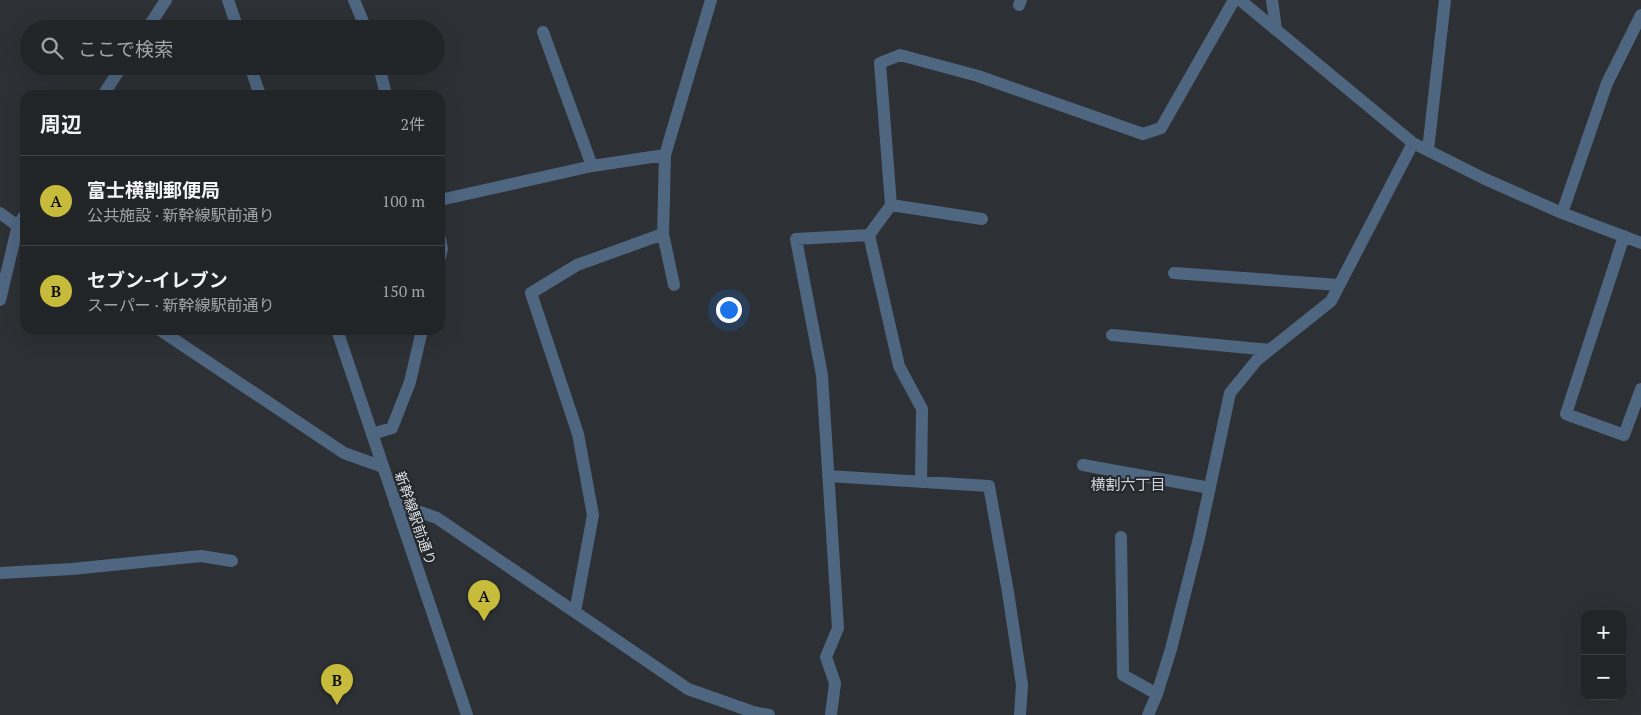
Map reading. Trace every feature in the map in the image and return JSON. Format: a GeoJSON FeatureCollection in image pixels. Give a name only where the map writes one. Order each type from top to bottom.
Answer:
{"type":"FeatureCollection","features":[{"type":"Feature","properties":{"kind":"street"},"geometry":{"type":"LineString","coordinates":[[153,20],[166,0]]}},
{"type":"Feature","properties":{"kind":"street"},"geometry":{"type":"LineString","coordinates":[[228,0],[235,20]]}},
{"type":"Feature","properties":{"kind":"street"},"geometry":{"type":"LineString","coordinates":[[354,0],[362,20]]}},
{"type":"Feature","properties":{"kind":"street"},"geometry":{"type":"LineString","coordinates":[[674,285],[663,234],[666,155],[711,0]]}},
{"type":"Feature","properties":{"kind":"street"},"geometry":{"type":"LineString","coordinates":[[922,482],[922,409],[899,366],[869,235],[891,205],[880,63],[900,54],[978,76],[1142,134],[1161,128],[1234,0]]}},
{"type":"Feature","properties":{"kind":"street"},"geometry":{"type":"LineString","coordinates":[[1240,0],[1412,143],[1485,179],[1562,213],[1641,243]]}},
{"type":"Feature","properties":{"kind":"street"},"geometry":{"type":"LineString","coordinates":[[1272,0],[1276,29]]}},
{"type":"Feature","properties":{"kind":"street"},"geometry":{"type":"LineString","coordinates":[[1428,150],[1445,0]]}},
{"type":"Feature","properties":{"kind":"street"},"geometry":{"type":"LineString","coordinates":[[1562,213],[1607,83],[1641,15]]}},
{"type":"Feature","properties":{"kind":"street"},"geometry":{"type":"LineString","coordinates":[[543,32],[592,166]]}},
{"type":"Feature","properties":{"kind":"street"},"geometry":{"type":"LineString","coordinates":[[107,90],[116,75]]}},
{"type":"Feature","properties":{"kind":"street"},"geometry":{"type":"LineString","coordinates":[[253,75],[258,90]]}},
{"type":"Feature","properties":{"kind":"street"},"geometry":{"type":"LineString","coordinates":[[381,75],[385,90]]}},
{"type":"Feature","properties":{"kind":"street"},"geometry":{"type":"LineString","coordinates":[[1148,715],[1157,694],[1171,649],[1199,538],[1230,393],[1257,360],[1331,301],[1412,143]]}},
{"type":"Feature","properties":{"kind":"street"},"geometry":{"type":"LineString","coordinates":[[445,199],[592,166],[666,155]]}},
{"type":"Feature","properties":{"kind":"street"},"geometry":{"type":"LineString","coordinates":[[891,205],[982,219]]}},
{"type":"Feature","properties":{"kind":"street"},"geometry":{"type":"LineString","coordinates":[[0,213],[20,223]]}},
{"type":"Feature","properties":{"kind":"street"},"geometry":{"type":"LineString","coordinates":[[0,300],[20,234]]}},
{"type":"Feature","properties":{"kind":"street"},"geometry":{"type":"LineString","coordinates":[[575,612],[593,515],[578,434],[531,293],[577,265],[663,234]]}},
{"type":"Feature","properties":{"kind":"street"},"geometry":{"type":"LineString","coordinates":[[831,715],[835,683],[826,657],[838,628],[822,375],[796,239],[869,235]]}},
{"type":"Feature","properties":{"kind":"street"},"geometry":{"type":"LineString","coordinates":[[1624,236],[1566,414],[1624,435],[1641,388]]}},
{"type":"Feature","properties":{"kind":"street"},"geometry":{"type":"LineString","coordinates":[[1174,273],[1339,285]]}},
{"type":"Feature","properties":{"kind":"street"},"geometry":{"type":"LineString","coordinates":[[167,335],[344,454],[383,467]]}},
{"type":"Feature","properties":{"kind":"street","name":"新幹線駅前通り"},"geometry":{"type":"LineString","coordinates":[[340,335],[467,715]]}},
{"type":"Feature","properties":{"kind":"street"},"geometry":{"type":"LineString","coordinates":[[372,434],[392,428],[410,382],[421,335]]}},
{"type":"Feature","properties":{"kind":"street"},"geometry":{"type":"LineString","coordinates":[[1112,335],[1270,350]]}},
{"type":"Feature","properties":{"kind":"street"},"geometry":{"type":"LineString","coordinates":[[1083,465],[1210,488]]}},
{"type":"Feature","properties":{"kind":"street"},"geometry":{"type":"LineString","coordinates":[[828,476],[989,486],[1022,686],[1020,715]]}},
{"type":"Feature","properties":{"kind":"street"},"geometry":{"type":"LineString","coordinates":[[395,503],[437,518],[688,689],[752,712],[769,715]]}},
{"type":"Feature","properties":{"kind":"street"},"geometry":{"type":"LineString","coordinates":[[1121,537],[1123,675],[1157,694]]}},
{"type":"Feature","properties":{"kind":"street"},"geometry":{"type":"LineString","coordinates":[[0,573],[72,570],[201,556],[232,560]]}},
{"type":"Feature","properties":{"kind":"place","name":"富士横割郵便局"},"geometry":{"type":"Point","coordinates":[484,621]}},
{"type":"Feature","properties":{"kind":"place","name":"セブン-イレブン"},"geometry":{"type":"Point","coordinates":[337,705]}},
{"type":"Feature","properties":{"kind":"district","name":"横割六丁目"},"geometry":{"type":"Point","coordinates":[1128,484]}}]}
